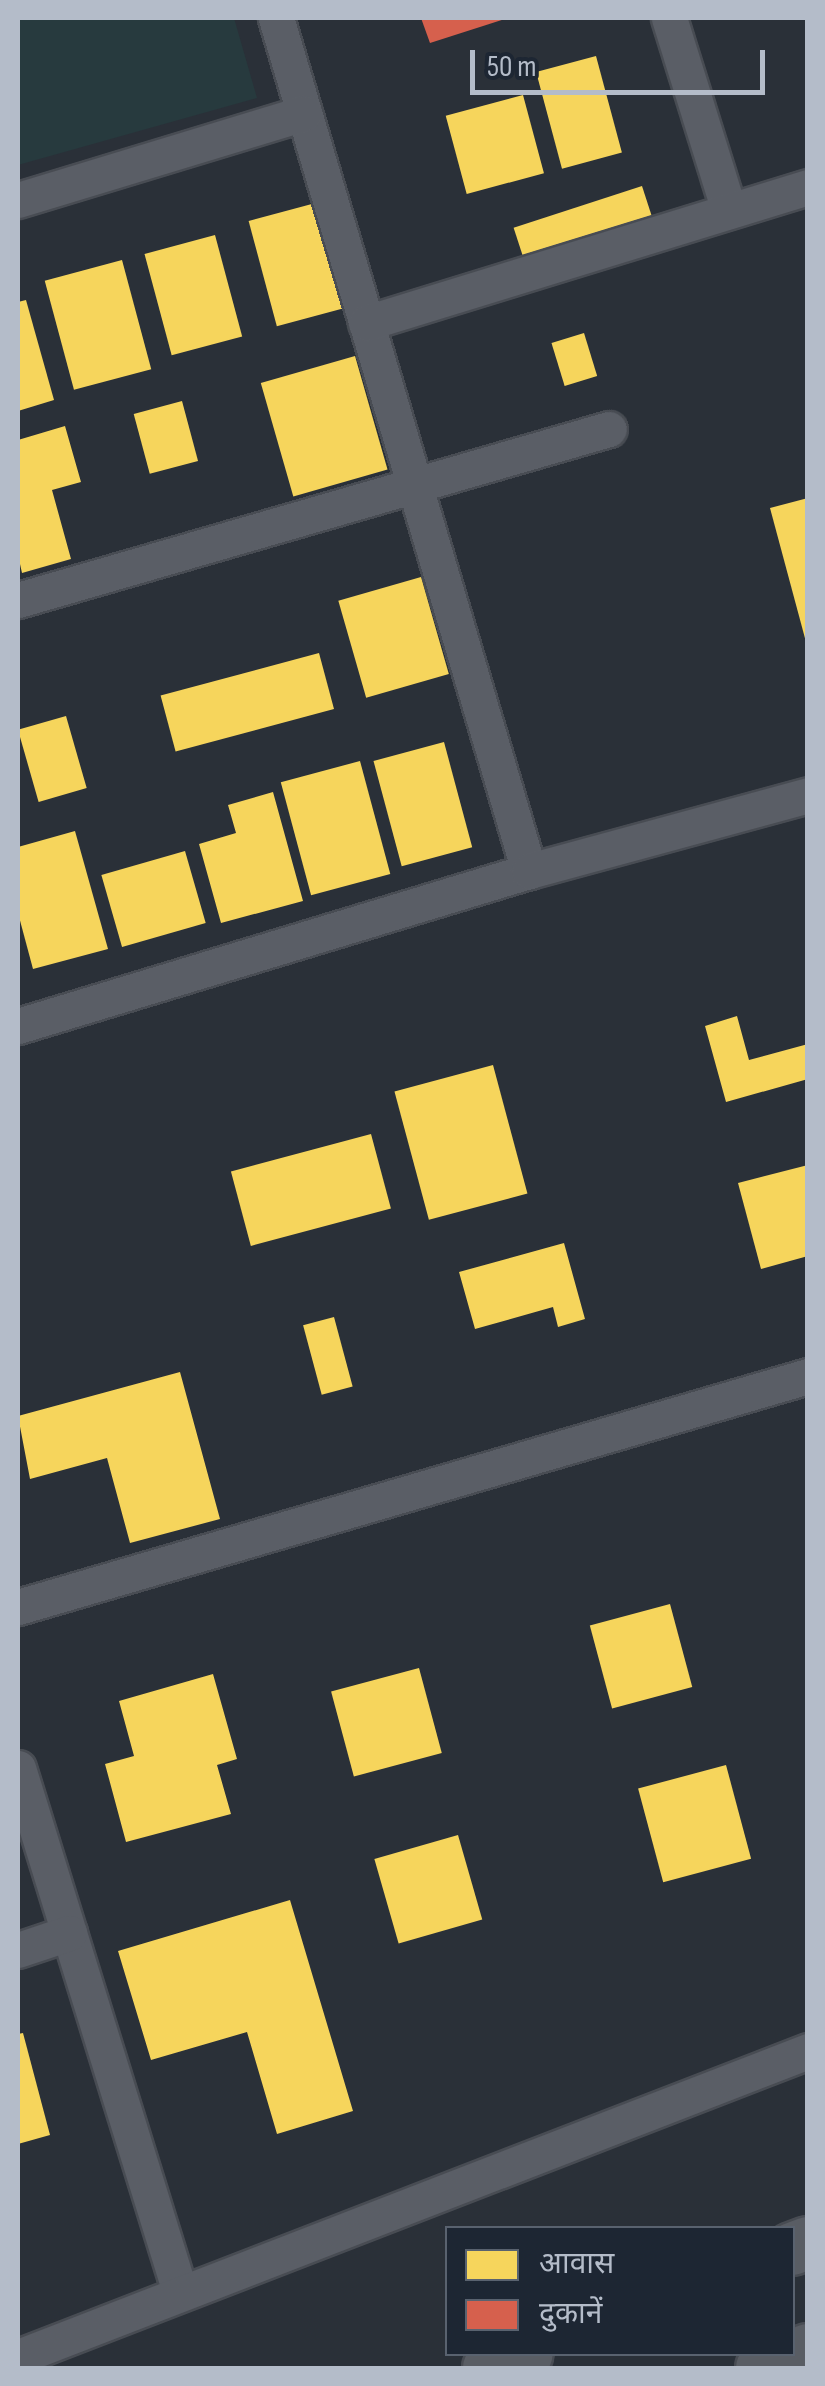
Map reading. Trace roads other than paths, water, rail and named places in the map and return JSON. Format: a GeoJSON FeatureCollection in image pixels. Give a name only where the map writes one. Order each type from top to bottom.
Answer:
{"type":"FeatureCollection","features":[{"type":"Feature","properties":{"kind":"main road"},"geometry":{"type":"LineString","coordinates":[[490,2368],[523,2356]]}},
{"type":"Feature","properties":{"kind":"main road"},"geometry":{"type":"LineString","coordinates":[[762,2368],[793,2356]]}},
{"type":"Feature","properties":{"kind":"street"},"geometry":{"type":"LineString","coordinates":[[276,18],[529,870]]}},
{"type":"Feature","properties":{"kind":"street"},"geometry":{"type":"LineString","coordinates":[[669,18],[729,211]]}},
{"type":"Feature","properties":{"kind":"street"},"geometry":{"type":"LineString","coordinates":[[18,200],[304,112]]}},
{"type":"Feature","properties":{"kind":"street"},"geometry":{"type":"LineString","coordinates":[[366,324],[808,187]]}},
{"type":"Feature","properties":{"kind":"street"},"geometry":{"type":"LineString","coordinates":[[18,600],[609,430]]}},
{"type":"Feature","properties":{"kind":"street"},"geometry":{"type":"LineString","coordinates":[[18,1026],[529,870],[808,795]]}},
{"type":"Feature","properties":{"kind":"street"},"geometry":{"type":"LineString","coordinates":[[18,1607],[808,1376]]}},
{"type":"Feature","properties":{"kind":"street"},"geometry":{"type":"LineString","coordinates":[[18,1768],[180,2292]]}},
{"type":"Feature","properties":{"kind":"street"},"geometry":{"type":"LineString","coordinates":[[18,1950],[69,1934]]}},
{"type":"Feature","properties":{"kind":"street"},"geometry":{"type":"LineString","coordinates":[[18,2357],[808,2051]]}}]}
